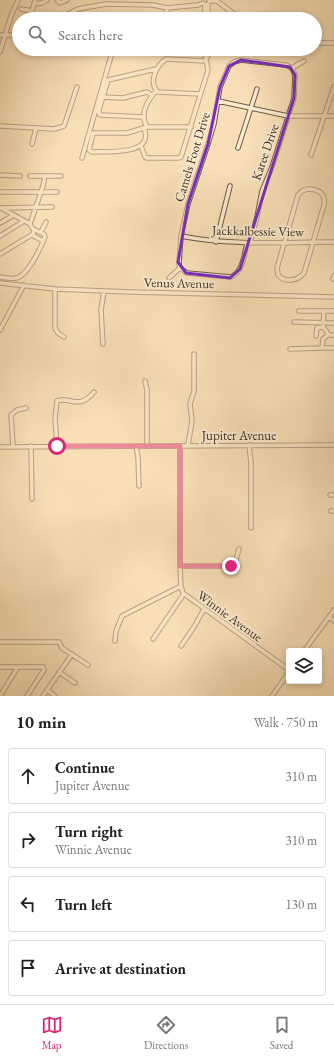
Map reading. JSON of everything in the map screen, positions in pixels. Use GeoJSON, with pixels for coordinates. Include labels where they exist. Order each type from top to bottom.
{"type":"FeatureCollection","features":[{"type":"Feature","properties":{"kind":"street"},"geometry":{"type":"LineString","coordinates":[[13,12],[18,0]]}},
{"type":"Feature","properties":{"kind":"street"},"geometry":{"type":"LineString","coordinates":[[21,9],[32,11],[34,2],[42,3],[47,0]]}},
{"type":"Feature","properties":{"kind":"street"},"geometry":{"type":"LineString","coordinates":[[57,0],[60,2],[67,0]]}},
{"type":"Feature","properties":{"kind":"street"},"geometry":{"type":"LineString","coordinates":[[205,12],[206,2]]}},
{"type":"Feature","properties":{"kind":"street"},"geometry":{"type":"LineString","coordinates":[[206,2],[207,12]]}},
{"type":"Feature","properties":{"kind":"street"},"geometry":{"type":"LineString","coordinates":[[73,12],[80,8],[106,4],[152,5],[167,8],[198,5],[206,2],[218,2],[232,12]]}},
{"type":"Feature","properties":{"kind":"street"},"geometry":{"type":"LineString","coordinates":[[167,8],[167,12]]}},
{"type":"Feature","properties":{"kind":"street"},"geometry":{"type":"LineString","coordinates":[[0,52],[12,16]]}},
{"type":"Feature","properties":{"kind":"street"},"geometry":{"type":"LineString","coordinates":[[0,35],[12,34]]}},
{"type":"Feature","properties":{"kind":"street"},"geometry":{"type":"LineString","coordinates":[[322,43],[334,43]]}},
{"type":"Feature","properties":{"kind":"street"},"geometry":{"type":"LineString","coordinates":[[82,158],[111,56]]}},
{"type":"Feature","properties":{"kind":"street"},"geometry":{"type":"LineString","coordinates":[[140,146],[145,157],[147,158],[180,158],[208,70],[205,56]]}},
{"type":"Feature","properties":{"kind":"street"},"geometry":{"type":"LineString","coordinates":[[206,60],[208,56]]}},
{"type":"Feature","properties":{"kind":"street"},"geometry":{"type":"LineString","coordinates":[[200,94],[160,92],[156,90],[153,82],[156,69],[167,59],[206,60]]}},
{"type":"Feature","properties":{"kind":"street","name":"Camels Foot Drive"},"geometry":{"type":"LineString","coordinates":[[180,268],[178,259],[188,204],[208,144],[221,84],[226,70],[232,63],[241,60],[286,65],[292,68]]}},
{"type":"Feature","properties":{"kind":"street"},"geometry":{"type":"LineString","coordinates":[[292,68],[304,60]]}},
{"type":"Feature","properties":{"kind":"street","name":"Karee Drive"},"geometry":{"type":"LineString","coordinates":[[180,268],[188,274],[231,278],[240,269],[257,217],[262,191],[272,167],[295,94],[295,76],[292,68]]}},
{"type":"Feature","properties":{"kind":"street"},"geometry":{"type":"LineString","coordinates":[[143,116],[100,115],[99,110],[106,82],[108,80],[156,69]]}},
{"type":"Feature","properties":{"kind":"street"},"geometry":{"type":"LineString","coordinates":[[0,126],[54,128],[64,126],[77,87]]}},
{"type":"Feature","properties":{"kind":"street"},"geometry":{"type":"LineString","coordinates":[[311,154],[334,87]]}},
{"type":"Feature","properties":{"kind":"street"},"geometry":{"type":"LineString","coordinates":[[156,90],[148,102],[143,116],[146,128],[145,142],[140,146],[118,151],[92,152],[90,150],[89,147],[93,133],[125,133],[146,128],[191,127]]}},
{"type":"Feature","properties":{"kind":"street"},"geometry":{"type":"LineString","coordinates":[[238,148],[257,90]]}},
{"type":"Feature","properties":{"kind":"street"},"geometry":{"type":"LineString","coordinates":[[102,97],[123,98],[147,92],[152,95]]}},
{"type":"Feature","properties":{"kind":"street"},"geometry":{"type":"LineString","coordinates":[[218,101],[288,116],[334,116]]}},
{"type":"Feature","properties":{"kind":"street"},"geometry":{"type":"LineString","coordinates":[[32,144],[36,128]]}},
{"type":"Feature","properties":{"kind":"street"},"geometry":{"type":"LineString","coordinates":[[0,175],[20,176]]}},
{"type":"Feature","properties":{"kind":"street"},"geometry":{"type":"LineString","coordinates":[[30,176],[61,176]]}},
{"type":"Feature","properties":{"kind":"street"},"geometry":{"type":"LineString","coordinates":[[30,224],[44,176]]}},
{"type":"Feature","properties":{"kind":"street"},"geometry":{"type":"LineString","coordinates":[[216,242],[230,186]]}},
{"type":"Feature","properties":{"kind":"street"},"geometry":{"type":"LineString","coordinates":[[310,188],[321,192],[325,200],[304,273],[299,278],[290,280],[281,278],[277,273],[277,268],[285,242],[298,195],[304,190],[310,188]]}},
{"type":"Feature","properties":{"kind":"street"},"geometry":{"type":"LineString","coordinates":[[0,192],[57,192]]}},
{"type":"Feature","properties":{"kind":"street"},"geometry":{"type":"LineString","coordinates":[[0,208],[52,207]]}},
{"type":"Feature","properties":{"kind":"street"},"geometry":{"type":"LineString","coordinates":[[0,208],[30,224],[34,232],[32,235],[0,254]]}},
{"type":"Feature","properties":{"kind":"street"},"geometry":{"type":"LineString","coordinates":[[0,223],[14,215]]}},
{"type":"Feature","properties":{"kind":"street"},"geometry":{"type":"LineString","coordinates":[[0,236],[24,221]]}},
{"type":"Feature","properties":{"kind":"street"},"geometry":{"type":"LineString","coordinates":[[41,232],[46,222]]}},
{"type":"Feature","properties":{"kind":"street"},"geometry":{"type":"LineString","coordinates":[[0,278],[17,278],[24,274],[28,269],[45,235],[33,229]]}},
{"type":"Feature","properties":{"kind":"street"},"geometry":{"type":"LineString","coordinates":[[32,235],[43,241]]}},
{"type":"Feature","properties":{"kind":"street","name":"Jackkalbessie View"},"geometry":{"type":"LineString","coordinates":[[181,236],[216,242],[334,242]]}},
{"type":"Feature","properties":{"kind":"street"},"geometry":{"type":"LineString","coordinates":[[169,278],[180,268]]}},
{"type":"Feature","properties":{"kind":"street","name":"Venus Avenue"},"geometry":{"type":"LineString","coordinates":[[0,283],[54,289],[104,291],[334,296]]}},
{"type":"Feature","properties":{"kind":"street"},"geometry":{"type":"LineString","coordinates":[[0,330],[24,285]]}},
{"type":"Feature","properties":{"kind":"street"},"geometry":{"type":"LineString","coordinates":[[54,289],[55,328],[58,333],[64,337]]}},
{"type":"Feature","properties":{"kind":"street"},"geometry":{"type":"LineString","coordinates":[[103,344],[101,310],[104,291]]}},
{"type":"Feature","properties":{"kind":"street"},"geometry":{"type":"LineString","coordinates":[[299,311],[334,311]]}},
{"type":"Feature","properties":{"kind":"street"},"geometry":{"type":"LineString","coordinates":[[324,312],[323,325],[328,335]]}},
{"type":"Feature","properties":{"kind":"street"},"geometry":{"type":"LineString","coordinates":[[294,322],[323,325],[334,323]]}},
{"type":"Feature","properties":{"kind":"street"},"geometry":{"type":"LineString","coordinates":[[316,336],[317,328],[323,325]]}},
{"type":"Feature","properties":{"kind":"street"},"geometry":{"type":"LineString","coordinates":[[322,348],[323,339],[328,335],[334,335]]}},
{"type":"Feature","properties":{"kind":"street"},"geometry":{"type":"LineString","coordinates":[[290,348],[334,348]]}},
{"type":"Feature","properties":{"kind":"street"},"geometry":{"type":"LineString","coordinates":[[188,445],[192,421],[190,404],[194,391],[194,354]]}},
{"type":"Feature","properties":{"kind":"street"},"geometry":{"type":"LineString","coordinates":[[145,381],[147,390],[147,446]]}},
{"type":"Feature","properties":{"kind":"street"},"geometry":{"type":"LineString","coordinates":[[57,446],[55,418],[57,401],[81,401],[94,392]]}},
{"type":"Feature","properties":{"kind":"street"},"geometry":{"type":"LineString","coordinates":[[13,446],[11,415],[17,410],[26,408]]}},
{"type":"Feature","properties":{"kind":"street"},"geometry":{"type":"LineString","coordinates":[[249,445],[251,463],[252,528]]}},
{"type":"Feature","properties":{"kind":"street","name":"Jupiter Avenue"},"geometry":{"type":"LineString","coordinates":[[0,447],[334,445]]}},
{"type":"Feature","properties":{"kind":"street"},"geometry":{"type":"LineString","coordinates":[[31,446],[32,499]]}},
{"type":"Feature","properties":{"kind":"street"},"geometry":{"type":"LineString","coordinates":[[136,446],[139,486]]}},
{"type":"Feature","properties":{"kind":"street","name":"Winnie Avenue"},"geometry":{"type":"LineString","coordinates":[[180,446],[180,566],[181,586],[184,595],[286,669]]}},
{"type":"Feature","properties":{"kind":"street"},"geometry":{"type":"LineString","coordinates":[[180,566],[231,566],[235,563],[239,549]]}},
{"type":"Feature","properties":{"kind":"street"},"geometry":{"type":"LineString","coordinates":[[115,641],[116,631],[122,616],[181,586]]}},
{"type":"Feature","properties":{"kind":"street"},"geometry":{"type":"LineString","coordinates":[[153,639],[184,595]]}},
{"type":"Feature","properties":{"kind":"street"},"geometry":{"type":"LineString","coordinates":[[181,646],[204,609]]}},
{"type":"Feature","properties":{"kind":"street"},"geometry":{"type":"LineString","coordinates":[[306,648],[334,610]]}},
{"type":"Feature","properties":{"kind":"street"},"geometry":{"type":"LineString","coordinates":[[331,616],[334,622]]}},
{"type":"Feature","properties":{"kind":"street"},"geometry":{"type":"LineString","coordinates":[[0,642],[59,642],[62,648],[88,665]]}},
{"type":"Feature","properties":{"kind":"street"},"geometry":{"type":"LineString","coordinates":[[43,696],[72,654]]}},
{"type":"Feature","properties":{"kind":"street"},"geometry":{"type":"LineString","coordinates":[[0,667],[44,668],[27,696]]}},
{"type":"Feature","properties":{"kind":"street"},"geometry":{"type":"LineString","coordinates":[[0,696],[18,667]]}},
{"type":"Feature","properties":{"kind":"street"},"geometry":{"type":"LineString","coordinates":[[60,672],[75,684]]}},
{"type":"Feature","properties":{"kind":"street"},"geometry":{"type":"LineString","coordinates":[[272,696],[286,675]]}},
{"type":"Feature","properties":{"kind":"street"},"geometry":{"type":"LineString","coordinates":[[47,690],[55,696]]}},
{"type":"Feature","properties":{"kind":"highlighted area"},"geometry":{"type":"Polygon","coordinates":[[[241,60],[290,67],[295,75],[294,98],[240,269],[230,278],[201,275],[186,273],[178,262],[188,204],[208,144],[220,87],[229,66],[241,60]]]}},
{"type":"Feature","properties":{"kind":"route"},"geometry":{"type":"LineString","coordinates":[[57,446],[180,446],[180,566],[231,566]]}}]}
